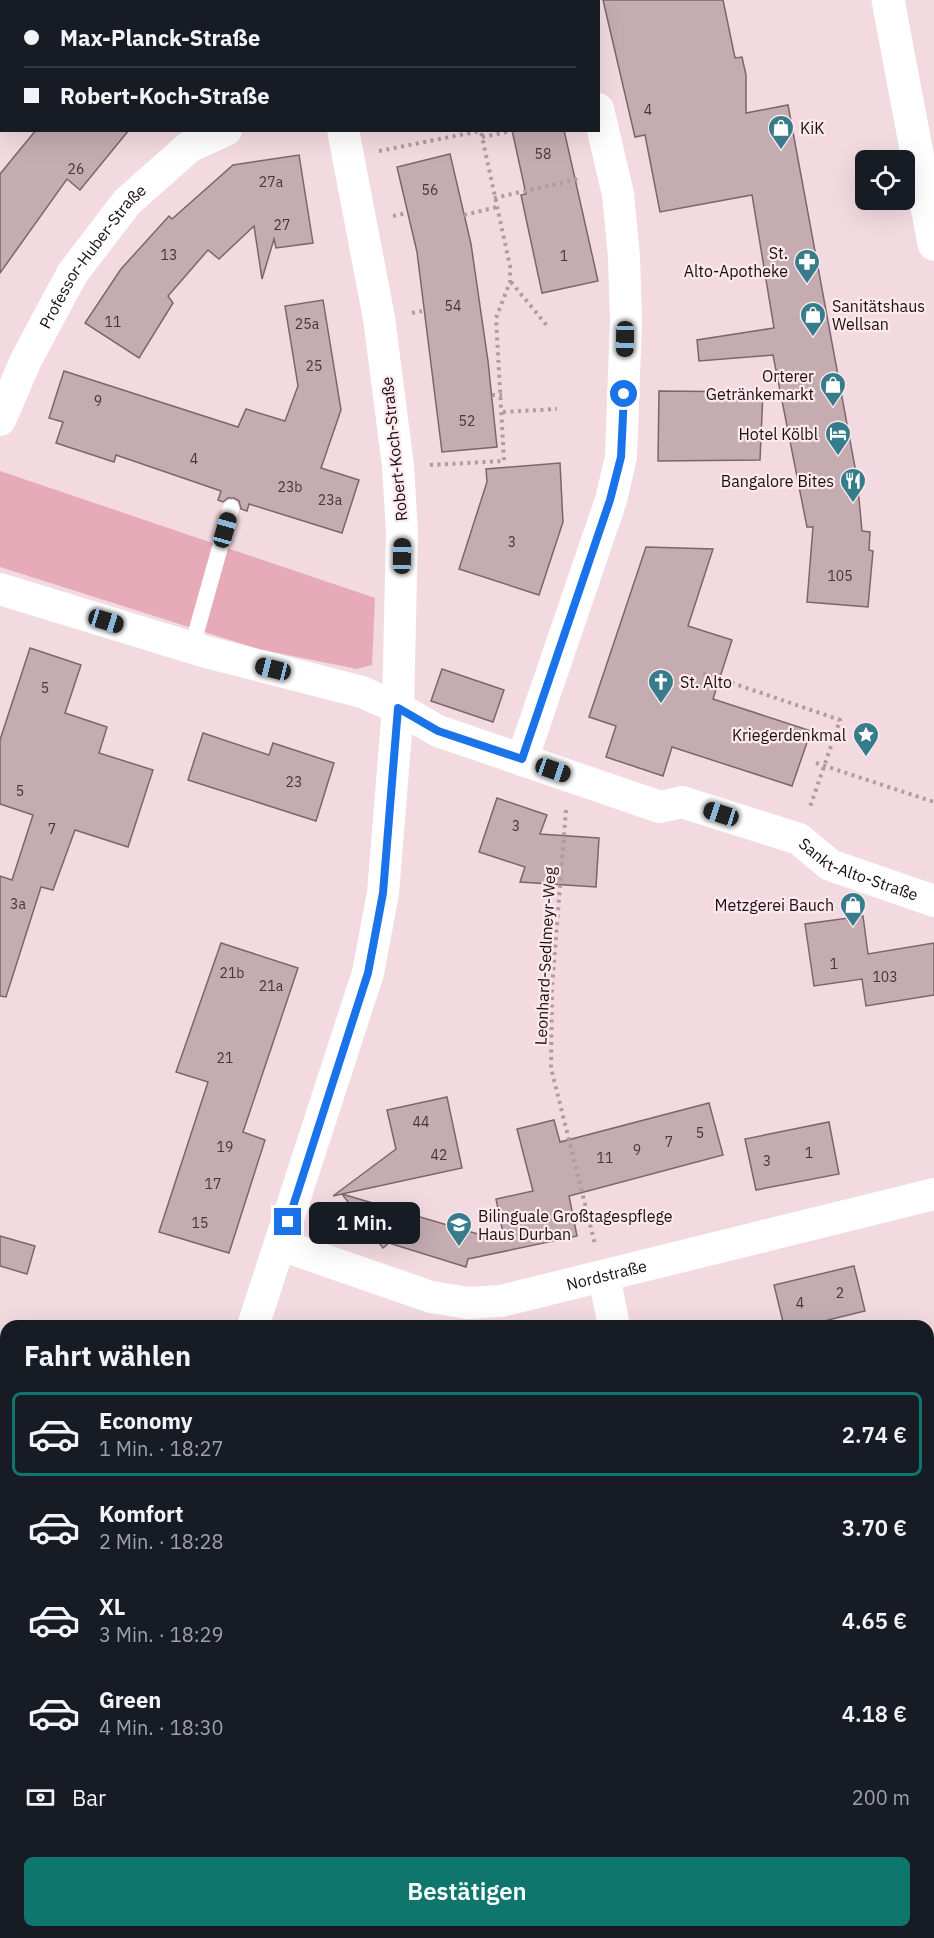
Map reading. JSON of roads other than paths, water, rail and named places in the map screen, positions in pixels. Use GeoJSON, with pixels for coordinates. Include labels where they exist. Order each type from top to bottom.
{"type":"FeatureCollection","features":[{"type":"Feature","properties":{"kind":"main road"},"geometry":{"type":"LineString","coordinates":[[888,0],[934,240]]}},
{"type":"Feature","properties":{"kind":"street"},"geometry":{"type":"LineString","coordinates":[[522,759],[610,500],[621,457],[626,320],[624,257],[618,194],[600,118]]}},
{"type":"Feature","properties":{"kind":"street","name":"Professor-Huber-Straße"},"geometry":{"type":"LineString","coordinates":[[0,420],[26,360],[72,274],[127,202],[189,147],[222,132]]}},
{"type":"Feature","properties":{"kind":"street","name":"Robert-Koch-Straße"},"geometry":{"type":"LineString","coordinates":[[255,1320],[368,973],[383,893],[398,708],[402,532],[398,466],[379,318],[346,144]]}},
{"type":"Feature","properties":{"kind":"street","name":"Sankt-Alto-Straße"},"geometry":{"type":"LineString","coordinates":[[0,589],[192,647],[362,692],[398,708],[438,731],[660,807],[682,802],[800,839],[830,865],[934,901]]}},
{"type":"Feature","properties":{"kind":"street","name":"Nordstraße"},"geometry":{"type":"LineString","coordinates":[[281,1245],[431,1297],[468,1303],[501,1301],[934,1194]]}},
{"type":"Feature","properties":{"kind":"street"},"geometry":{"type":"LineString","coordinates":[[604,1276],[613,1320]]}},
{"type":"Feature","properties":{"kind":"lane"},"geometry":{"type":"LineString","coordinates":[[192,647],[231,508]]}},
{"type":"Feature","properties":{"kind":"place","name":"KiK"},"geometry":{"type":"Point","coordinates":[781,151]}},
{"type":"Feature","properties":{"kind":"place","name":"St. Alto-Apotheke"},"geometry":{"type":"Point","coordinates":[807,285]}},
{"type":"Feature","properties":{"kind":"place","name":"Sanitätshaus Wellsan"},"geometry":{"type":"Point","coordinates":[813,338]}},
{"type":"Feature","properties":{"kind":"place","name":"Orterer Getränkemarkt"},"geometry":{"type":"Point","coordinates":[833,408]}},
{"type":"Feature","properties":{"kind":"place","name":"Hotel Kölbl"},"geometry":{"type":"Point","coordinates":[838,457]}},
{"type":"Feature","properties":{"kind":"place","name":"Bangalore Bites"},"geometry":{"type":"Point","coordinates":[853,504]}},
{"type":"Feature","properties":{"kind":"place","name":"St. Alto"},"geometry":{"type":"Point","coordinates":[661,705]}},
{"type":"Feature","properties":{"kind":"place","name":"Kriegerdenkmal"},"geometry":{"type":"Point","coordinates":[866,758]}},
{"type":"Feature","properties":{"kind":"place","name":"Metzgerei Bauch"},"geometry":{"type":"Point","coordinates":[853,928]}},
{"type":"Feature","properties":{"kind":"place","name":"Bilinguale Großtagespflege Haus Durban"},"geometry":{"type":"Point","coordinates":[459,1248]}}]}
